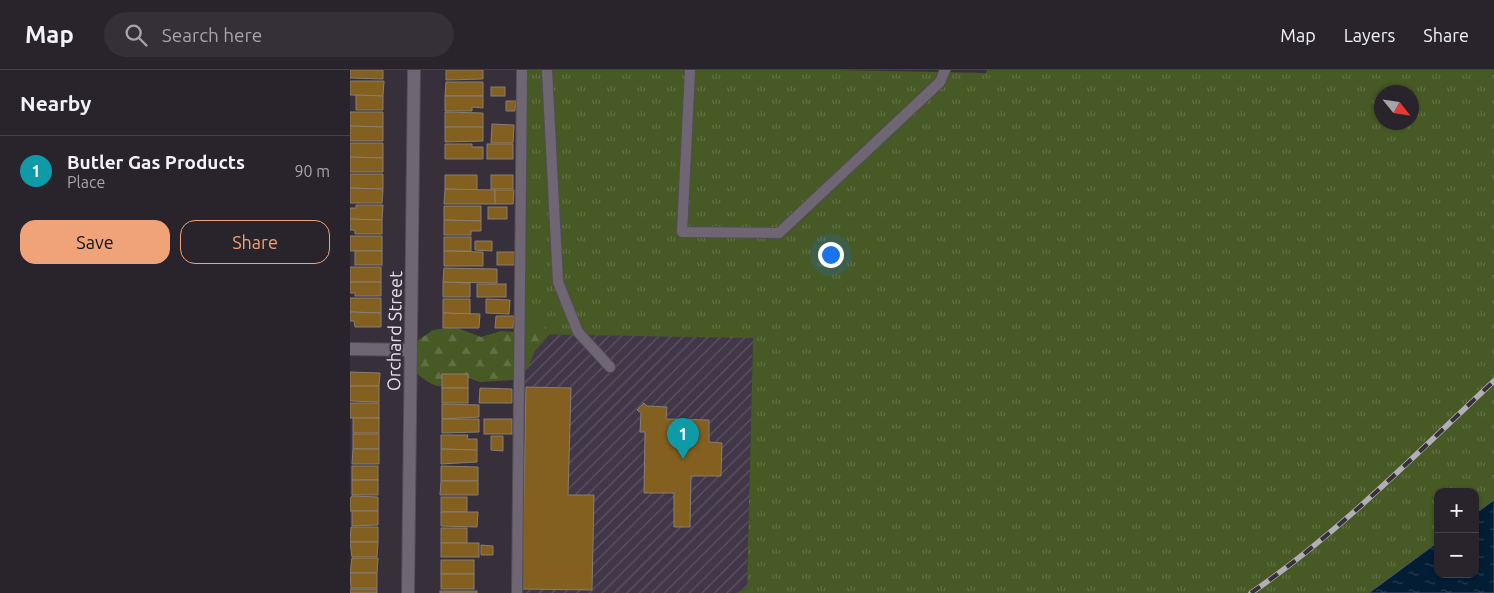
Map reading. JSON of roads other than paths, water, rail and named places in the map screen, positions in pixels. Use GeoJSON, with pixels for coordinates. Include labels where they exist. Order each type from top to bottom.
{"type":"FeatureCollection","features":[{"type":"Feature","properties":{"kind":"street","name":"Orchard Street"},"geometry":{"type":"LineString","coordinates":[[408,593],[414,70]]}},
{"type":"Feature","properties":{"kind":"street"},"geometry":{"type":"LineString","coordinates":[[350,349],[411,350]]}},
{"type":"Feature","properties":{"kind":"lane"},"geometry":{"type":"LineString","coordinates":[[517,593],[522,70]]}},
{"type":"Feature","properties":{"kind":"lane"},"geometry":{"type":"LineString","coordinates":[[547,70],[558,282],[578,332],[610,367]]}},
{"type":"Feature","properties":{"kind":"lane"},"geometry":{"type":"LineString","coordinates":[[690,70],[682,232],[779,233],[940,82],[945,70]]}},
{"type":"Feature","properties":{"kind":"water"},"geometry":{"type":"Polygon","coordinates":[[[1494,500],[1494,593],[1369,593],[1434,545],[1434,578],[1479,578],[1479,511],[1494,500]]]}},
{"type":"Feature","properties":{"kind":"railway"},"geometry":{"type":"LineString","coordinates":[[1251,593],[1316,544],[1377,492],[1494,381]]}},
{"type":"Feature","properties":{"kind":"place","name":"Butler Gas Products"},"geometry":{"type":"Point","coordinates":[683,459]}}]}
